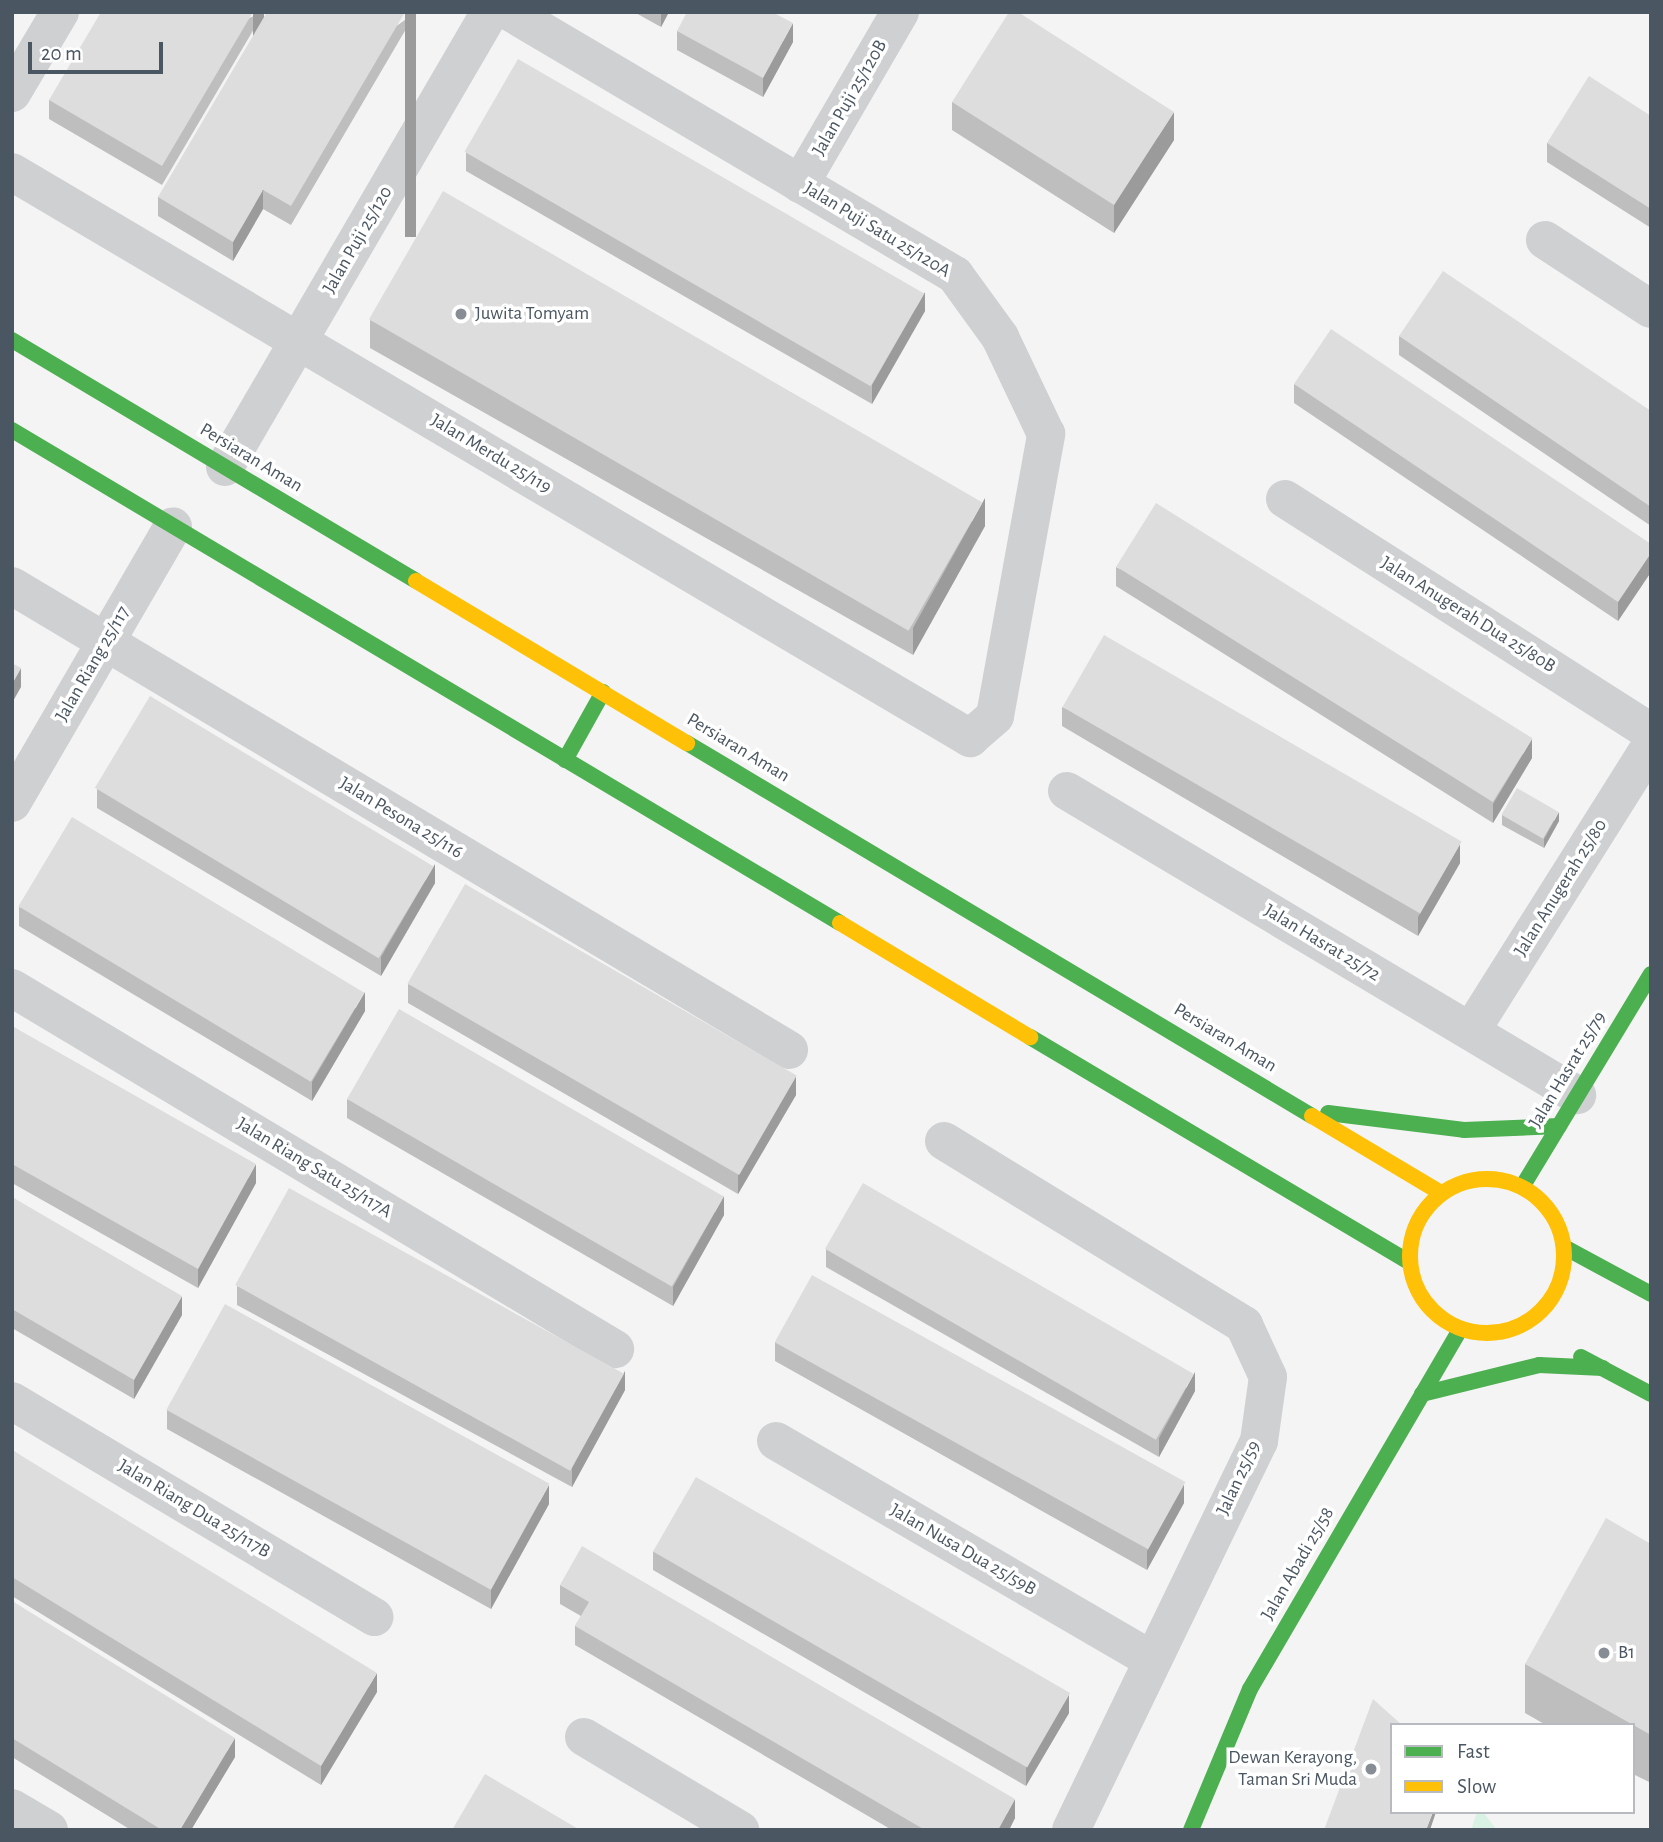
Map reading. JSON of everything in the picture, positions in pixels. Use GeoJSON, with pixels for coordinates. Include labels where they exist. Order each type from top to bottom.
{"type":"FeatureCollection","features":[{"type":"Feature","properties":{"kind":"street"},"geometry":{"type":"LineString","coordinates":[[12,93],[60,12]]}},
{"type":"Feature","properties":{"kind":"street","name":"Jalan Puji 25/120"},"geometry":{"type":"LineString","coordinates":[[225,467],[490,12]]}},
{"type":"Feature","properties":{"kind":"street","name":"Jalan Puji Satu 25/120A"},"geometry":{"type":"LineString","coordinates":[[510,12],[955,275],[1000,337],[1046,434],[995,716],[970,738]]}},
{"type":"Feature","properties":{"kind":"street","name":"Jalan Puji 25/120B"},"geometry":{"type":"LineString","coordinates":[[800,184],[900,12]]}},
{"type":"Feature","properties":{"kind":"street","name":"Jalan Merdu 25/119"},"geometry":{"type":"LineString","coordinates":[[12,172],[970,738]]}},
{"type":"Feature","properties":{"kind":"street"},"geometry":{"type":"LineString","coordinates":[[1545,240],[1651,309]]}},
{"type":"Feature","properties":{"kind":"street","name":"Persiaran Aman"},"geometry":{"type":"LineString","coordinates":[[12,340],[1441,1193]]}},
{"type":"Feature","properties":{"kind":"street"},"geometry":{"type":"LineString","coordinates":[[12,430],[1410,1263]]}},
{"type":"Feature","properties":{"kind":"street","name":"Jalan Anugerah Dua 25/80B"},"geometry":{"type":"LineString","coordinates":[[1285,499],[1651,732]]}},
{"type":"Feature","properties":{"kind":"street","name":"Jalan Riang 25/117"},"geometry":{"type":"LineString","coordinates":[[12,803],[173,526]]}},
{"type":"Feature","properties":{"kind":"street","name":"Jalan Pesona 25/116"},"geometry":{"type":"LineString","coordinates":[[12,586],[789,1050]]}},
{"type":"Feature","properties":{"kind":"street"},"geometry":{"type":"LineString","coordinates":[[565,760],[603,692]]}},
{"type":"Feature","properties":{"kind":"street","name":"Jalan Anugerah 25/80"},"geometry":{"type":"LineString","coordinates":[[1471,1031],[1651,745]]}},
{"type":"Feature","properties":{"kind":"street","name":"Jalan Hasrat 25/72"},"geometry":{"type":"LineString","coordinates":[[1067,791],[1471,1031],[1568,1111]]}},
{"type":"Feature","properties":{"kind":"street","name":"Jalan Hasrat 25/79"},"geometry":{"type":"LineString","coordinates":[[1522,1187],[1651,974]]}},
{"type":"Feature","properties":{"kind":"street","name":"Jalan Riang Satu 25/117A"},"geometry":{"type":"LineString","coordinates":[[12,988],[615,1349]]}},
{"type":"Feature","properties":{"kind":"street"},"geometry":{"type":"LineString","coordinates":[[1298,1106],[1387,1125],[1568,1111]]}},
{"type":"Feature","properties":{"kind":"street","name":"Jalan 25/59"},"geometry":{"type":"LineString","coordinates":[[944,1141],[1244,1325],[1268,1377],[1259,1441],[1149,1658],[1072,1830]]}},
{"type":"Feature","properties":{"kind":"street"},"geometry":{"type":"LineString","coordinates":[[1481,1179],[1522,1187],[1557,1223],[1564,1247],[1555,1293],[1522,1326],[1503,1332],[1460,1329],[1426,1303],[1410,1263],[1423,1212],[1441,1193],[1481,1179]]}},
{"type":"Feature","properties":{"kind":"street"},"geometry":{"type":"LineString","coordinates":[[1564,1247],[1651,1294]]}},
{"type":"Feature","properties":{"kind":"street"},"geometry":{"type":"LineString","coordinates":[[1522,1326],[1651,1394]]}},
{"type":"Feature","properties":{"kind":"street","name":"Jalan Abadi 25/58"},"geometry":{"type":"LineString","coordinates":[[1191,1830],[1250,1689],[1460,1329]]}},
{"type":"Feature","properties":{"kind":"street"},"geometry":{"type":"LineString","coordinates":[[1422,1394],[1539,1365],[1603,1368]]}},
{"type":"Feature","properties":{"kind":"street","name":"Jalan Riang Dua 25/117B"},"geometry":{"type":"LineString","coordinates":[[12,1401],[375,1617]]}},
{"type":"Feature","properties":{"kind":"street","name":"Jalan Nusa Dua 25/59B"},"geometry":{"type":"LineString","coordinates":[[776,1441],[1149,1658]]}},
{"type":"Feature","properties":{"kind":"street"},"geometry":{"type":"LineString","coordinates":[[584,1737],[740,1830]]}},
{"type":"Feature","properties":{"kind":"street"},"geometry":{"type":"LineString","coordinates":[[12,1808],[49,1830]]}},
{"type":"Feature","properties":{"kind":"green space"},"geometry":{"type":"Polygon","coordinates":[[[1476,1814],[1485,1814],[1497,1830],[1471,1830],[1476,1814]]]}},
{"type":"Feature","properties":{"kind":"building"},"geometry":{"type":"Polygon","coordinates":[[[101,12],[253,12],[162,166],[49,100],[101,12]]]}},
{"type":"Feature","properties":{"kind":"building"},"geometry":{"type":"Polygon","coordinates":[[[267,12],[405,12],[291,206],[263,190],[233,242],[158,197],[267,12]]]}},
{"type":"Feature","properties":{"kind":"building"},"geometry":{"type":"Polygon","coordinates":[[[687,12],[772,12],[793,23],[763,78],[677,31],[687,12]]]}},
{"type":"Feature","properties":{"kind":"building"},"geometry":{"type":"Polygon","coordinates":[[[1009,12],[1018,12],[1174,112],[1114,205],[952,102],[1009,12]]]}},
{"type":"Feature","properties":{"kind":"building"},"geometry":{"type":"Polygon","coordinates":[[[518,59],[924,293],[871,386],[464,152],[518,59]]]}},
{"type":"Feature","properties":{"kind":"building"},"geometry":{"type":"Polygon","coordinates":[[[1589,76],[1651,116],[1651,209],[1547,143],[1589,76]]]}},
{"type":"Feature","properties":{"kind":"building"},"geometry":{"type":"Polygon","coordinates":[[[443,191],[983,502],[909,631],[369,319],[443,191]]]}},
{"type":"Feature","properties":{"kind":"building"},"geometry":{"type":"Polygon","coordinates":[[[1443,271],[1651,411],[1651,507],[1399,336],[1443,271]]]}},
{"type":"Feature","properties":{"kind":"building"},"geometry":{"type":"Polygon","coordinates":[[[1331,329],[1651,544],[1651,553],[1618,602],[1294,384],[1331,329]]]}},
{"type":"Feature","properties":{"kind":"building"},"geometry":{"type":"Polygon","coordinates":[[[1156,503],[1533,738],[1493,802],[1116,567],[1156,503]]]}},
{"type":"Feature","properties":{"kind":"building"},"geometry":{"type":"Polygon","coordinates":[[[1104,635],[1462,842],[1420,913],[1062,707],[1104,635]]]}},
{"type":"Feature","properties":{"kind":"building"},"geometry":{"type":"Polygon","coordinates":[[[12,663],[21,668],[12,684],[12,663]]]}},
{"type":"Feature","properties":{"kind":"building"},"geometry":{"type":"Polygon","coordinates":[[[150,696],[434,866],[379,958],[95,788],[150,696]]]}},
{"type":"Feature","properties":{"kind":"building"},"geometry":{"type":"Polygon","coordinates":[[[1517,788],[1559,812],[1543,839],[1502,815],[1517,788]]]}},
{"type":"Feature","properties":{"kind":"building"},"geometry":{"type":"Polygon","coordinates":[[[72,817],[364,993],[311,1082],[18,906],[72,817]]]}},
{"type":"Feature","properties":{"kind":"building"},"geometry":{"type":"Polygon","coordinates":[[[465,884],[797,1076],[739,1175],[408,984],[465,884]]]}},
{"type":"Feature","properties":{"kind":"building"},"geometry":{"type":"Polygon","coordinates":[[[399,1009],[724,1196],[672,1287],[347,1099],[399,1009]]]}},
{"type":"Feature","properties":{"kind":"building"},"geometry":{"type":"Polygon","coordinates":[[[12,1026],[256,1164],[198,1269],[12,1164],[12,1026]]]}},
{"type":"Feature","properties":{"kind":"building"},"geometry":{"type":"Polygon","coordinates":[[[863,1183],[1194,1374],[1156,1440],[825,1249],[863,1183]]]}},
{"type":"Feature","properties":{"kind":"building"},"geometry":{"type":"Polygon","coordinates":[[[289,1188],[624,1374],[570,1471],[235,1285],[289,1188]]]}},
{"type":"Feature","properties":{"kind":"building"},"geometry":{"type":"Polygon","coordinates":[[[12,1197],[182,1296],[134,1380],[12,1309],[12,1197]]]}},
{"type":"Feature","properties":{"kind":"building"},"geometry":{"type":"Polygon","coordinates":[[[812,1275],[1185,1482],[1148,1549],[775,1342],[812,1275]]]}},
{"type":"Feature","properties":{"kind":"building"},"geometry":{"type":"Polygon","coordinates":[[[225,1304],[549,1484],[491,1590],[166,1410],[225,1304]]]}},
{"type":"Feature","properties":{"kind":"building"},"geometry":{"type":"Polygon","coordinates":[[[12,1450],[377,1673],[321,1766],[12,1577],[12,1450]]]}},
{"type":"Feature","properties":{"kind":"building"},"geometry":{"type":"Polygon","coordinates":[[[696,1477],[1070,1693],[1027,1767],[653,1551],[696,1477]]]}},
{"type":"Feature","properties":{"kind":"building","name":"B1"},"geometry":{"type":"Polygon","coordinates":[[[1606,1518],[1651,1544],[1651,1735],[1635,1726],[1635,1723],[1630,1723],[1525,1664],[1606,1518]]]}},
{"type":"Feature","properties":{"kind":"building"},"geometry":{"type":"Polygon","coordinates":[[[582,1546],[1015,1799],[998,1830],[925,1830],[575,1626],[589,1602],[560,1585],[582,1546]]]}},
{"type":"Feature","properties":{"kind":"building"},"geometry":{"type":"Polygon","coordinates":[[[12,1601],[235,1738],[180,1830],[162,1830],[12,1738],[12,1601]]]}},
{"type":"Feature","properties":{"kind":"building","name":"Dewan Kerayong, Taman Sri Muda"},"geometry":{"type":"Polygon","coordinates":[[[1373,1699],[1400,1723],[1390,1723],[1390,1814],[1432,1814],[1426,1830],[1324,1830],[1373,1699]]]}},
{"type":"Feature","properties":{"kind":"building"},"geometry":{"type":"Polygon","coordinates":[[[485,1774],[580,1830],[452,1830],[485,1774]]]}},
{"type":"Feature","properties":{"kind":"traffic: fast"},"geometry":{"type":"LineString","coordinates":[[12,340],[416,581]]}},
{"type":"Feature","properties":{"kind":"traffic: fast"},"geometry":{"type":"LineString","coordinates":[[12,430],[840,923]]}},
{"type":"Feature","properties":{"kind":"traffic: fast"},"geometry":{"type":"LineString","coordinates":[[565,760],[603,692]]}},
{"type":"Feature","properties":{"kind":"traffic: fast"},"geometry":{"type":"LineString","coordinates":[[687,743],[1312,1116]]}},
{"type":"Feature","properties":{"kind":"traffic: fast"},"geometry":{"type":"LineString","coordinates":[[1522,1187],[1651,974]]}},
{"type":"Feature","properties":{"kind":"traffic: fast"},"geometry":{"type":"LineString","coordinates":[[1030,1037],[1410,1263]]}},
{"type":"Feature","properties":{"kind":"traffic: fast"},"geometry":{"type":"LineString","coordinates":[[1328,1113],[1464,1130],[1559,1126]]}},
{"type":"Feature","properties":{"kind":"traffic: fast"},"geometry":{"type":"LineString","coordinates":[[1564,1247],[1651,1294]]}},
{"type":"Feature","properties":{"kind":"traffic: fast"},"geometry":{"type":"LineString","coordinates":[[1191,1830],[1250,1689],[1460,1329]]}},
{"type":"Feature","properties":{"kind":"traffic: fast"},"geometry":{"type":"LineString","coordinates":[[1581,1357],[1651,1394]]}},
{"type":"Feature","properties":{"kind":"traffic: fast"},"geometry":{"type":"LineString","coordinates":[[1422,1394],[1539,1365],[1603,1368]]}},
{"type":"Feature","properties":{"kind":"traffic: slow"},"geometry":{"type":"LineString","coordinates":[[416,581],[687,743]]}},
{"type":"Feature","properties":{"kind":"traffic: slow"},"geometry":{"type":"LineString","coordinates":[[840,923],[1030,1037]]}},
{"type":"Feature","properties":{"kind":"traffic: slow"},"geometry":{"type":"LineString","coordinates":[[1312,1116],[1441,1193]]}},
{"type":"Feature","properties":{"kind":"traffic: slow"},"geometry":{"type":"LineString","coordinates":[[1487,1179],[1516,1185],[1541,1202],[1558,1227],[1564,1256],[1558,1285],[1541,1310],[1516,1327],[1487,1333],[1458,1327],[1433,1310],[1416,1285],[1410,1256],[1416,1227],[1433,1202],[1458,1185],[1487,1179]]}},
{"type":"Feature","properties":{"kind":"place","name":"Juwita Tomyam"},"geometry":{"type":"Point","coordinates":[461,314]}},
{"type":"Feature","properties":{"kind":"place","name":"B1"},"geometry":{"type":"Point","coordinates":[1604,1653]}},
{"type":"Feature","properties":{"kind":"place","name":"Dewan Kerayong, Taman Sri Muda"},"geometry":{"type":"Point","coordinates":[1371,1769]}}]}
